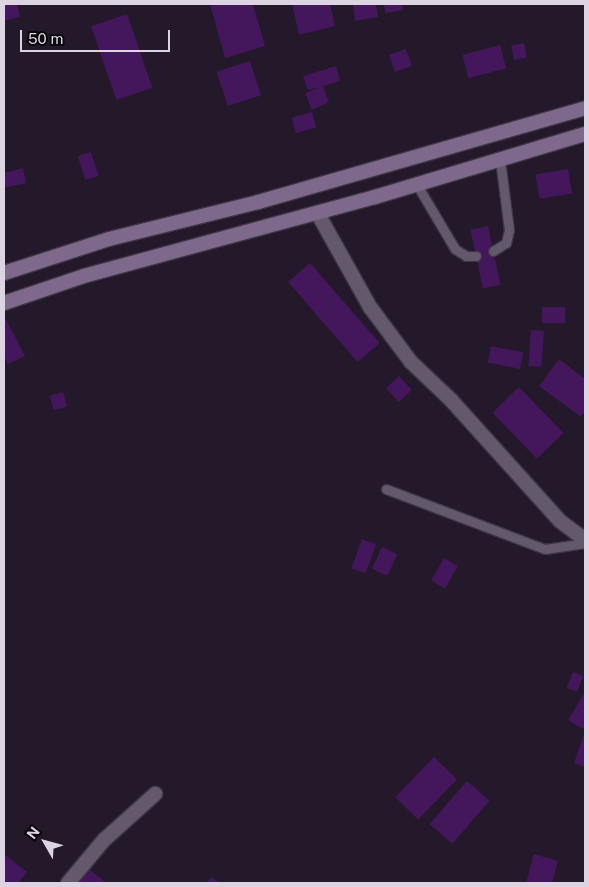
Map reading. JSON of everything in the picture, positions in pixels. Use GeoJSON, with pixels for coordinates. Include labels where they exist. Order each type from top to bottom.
{"type":"FeatureCollection","features":[{"type":"Feature","properties":{"kind":"main road"},"geometry":{"type":"LineString","coordinates":[[4,273],[109,239],[258,202],[585,108]]}},
{"type":"Feature","properties":{"kind":"main road"},"geometry":{"type":"LineString","coordinates":[[4,303],[84,276],[318,214],[585,134]]}},
{"type":"Feature","properties":{"kind":"street"},"geometry":{"type":"LineString","coordinates":[[318,214],[370,307],[411,362],[451,400],[560,521],[585,542]]}},
{"type":"Feature","properties":{"kind":"street"},"geometry":{"type":"LineString","coordinates":[[68,883],[104,840],[155,794]]}},
{"type":"Feature","properties":{"kind":"lane"},"geometry":{"type":"LineString","coordinates":[[494,251],[506,243],[509,230],[500,160]]}},
{"type":"Feature","properties":{"kind":"lane"},"geometry":{"type":"LineString","coordinates":[[417,185],[455,249],[466,256],[476,256]]}},
{"type":"Feature","properties":{"kind":"lane"},"geometry":{"type":"LineString","coordinates":[[386,489],[545,549],[585,542]]}},
{"type":"Feature","properties":{"kind":"building"},"geometry":{"type":"Polygon","coordinates":[[[4,4],[17,4],[20,17],[4,21],[4,4]]]}},
{"type":"Feature","properties":{"kind":"building"},"geometry":{"type":"Polygon","coordinates":[[[210,4],[253,4],[265,46],[225,58],[210,4]]]}},
{"type":"Feature","properties":{"kind":"building"},"geometry":{"type":"Polygon","coordinates":[[[292,4],[330,4],[335,26],[299,35],[292,4]]]}},
{"type":"Feature","properties":{"kind":"building"},"geometry":{"type":"Polygon","coordinates":[[[353,4],[376,4],[378,17],[355,21],[353,4]]]}},
{"type":"Feature","properties":{"kind":"building"},"geometry":{"type":"Polygon","coordinates":[[[384,4],[402,4],[403,10],[385,13],[384,4]]]}},
{"type":"Feature","properties":{"kind":"building"},"geometry":{"type":"Polygon","coordinates":[[[127,14],[152,88],[116,100],[91,26],[127,14]]]}},
{"type":"Feature","properties":{"kind":"building"},"geometry":{"type":"Polygon","coordinates":[[[524,43],[527,58],[514,60],[511,45],[524,43]]]}},
{"type":"Feature","properties":{"kind":"building"},"geometry":{"type":"Polygon","coordinates":[[[500,45],[506,68],[469,78],[462,55],[500,45]]]}},
{"type":"Feature","properties":{"kind":"building"},"geometry":{"type":"Polygon","coordinates":[[[406,49],[412,66],[395,72],[389,55],[406,49]]]}},
{"type":"Feature","properties":{"kind":"building"},"geometry":{"type":"Polygon","coordinates":[[[250,61],[261,95],[228,106],[217,72],[250,61]]]}},
{"type":"Feature","properties":{"kind":"building"},"geometry":{"type":"Polygon","coordinates":[[[336,66],[340,81],[323,86],[329,102],[312,110],[305,93],[321,87],[308,90],[303,76],[336,66]]]}},
{"type":"Feature","properties":{"kind":"building"},"geometry":{"type":"Polygon","coordinates":[[[312,112],[316,127],[296,133],[292,117],[312,112]]]}},
{"type":"Feature","properties":{"kind":"building"},"geometry":{"type":"Polygon","coordinates":[[[91,152],[99,176],[85,180],[78,156],[91,152]]]}},
{"type":"Feature","properties":{"kind":"building"},"geometry":{"type":"Polygon","coordinates":[[[23,168],[26,183],[4,188],[4,173],[23,168]]]}},
{"type":"Feature","properties":{"kind":"building"},"geometry":{"type":"Polygon","coordinates":[[[568,169],[572,194],[539,199],[535,174],[568,169]]]}},
{"type":"Feature","properties":{"kind":"building"},"geometry":{"type":"Polygon","coordinates":[[[488,226],[500,285],[483,288],[470,230],[488,226]]]}},
{"type":"Feature","properties":{"kind":"building"},"geometry":{"type":"Polygon","coordinates":[[[310,263],[380,343],[358,362],[288,282],[310,263]]]}},
{"type":"Feature","properties":{"kind":"building"},"geometry":{"type":"Polygon","coordinates":[[[542,307],[565,307],[565,323],[542,323],[542,307]]]}},
{"type":"Feature","properties":{"kind":"building"},"geometry":{"type":"Polygon","coordinates":[[[6,319],[25,356],[8,364],[4,356],[4,320],[6,319]]]}},
{"type":"Feature","properties":{"kind":"building"},"geometry":{"type":"Polygon","coordinates":[[[531,330],[544,331],[541,367],[528,366],[531,330]]]}},
{"type":"Feature","properties":{"kind":"building"},"geometry":{"type":"Polygon","coordinates":[[[491,346],[523,352],[520,369],[488,363],[491,346]]]}},
{"type":"Feature","properties":{"kind":"building"},"geometry":{"type":"Polygon","coordinates":[[[559,359],[585,379],[585,411],[581,417],[539,386],[559,359]]]}},
{"type":"Feature","properties":{"kind":"building"},"geometry":{"type":"Polygon","coordinates":[[[399,376],[412,390],[399,402],[386,388],[399,376]]]}},
{"type":"Feature","properties":{"kind":"building"},"geometry":{"type":"Polygon","coordinates":[[[519,387],[563,433],[537,459],[492,413],[519,387]]]}},
{"type":"Feature","properties":{"kind":"building"},"geometry":{"type":"Polygon","coordinates":[[[63,392],[67,406],[54,410],[50,396],[63,392]]]}},
{"type":"Feature","properties":{"kind":"building"},"geometry":{"type":"Polygon","coordinates":[[[362,539],[376,544],[365,573],[351,568],[362,539]]]}},
{"type":"Feature","properties":{"kind":"building"},"geometry":{"type":"Polygon","coordinates":[[[382,547],[397,554],[387,576],[372,569],[382,547]]]}},
{"type":"Feature","properties":{"kind":"building"},"geometry":{"type":"Polygon","coordinates":[[[444,558],[458,566],[445,589],[431,581],[444,558]]]}},
{"type":"Feature","properties":{"kind":"building"},"geometry":{"type":"Polygon","coordinates":[[[573,672],[583,676],[577,692],[567,688],[573,672]]]}},
{"type":"Feature","properties":{"kind":"building"},"geometry":{"type":"Polygon","coordinates":[[[585,692],[585,725],[583,729],[568,720],[585,692]]]}},
{"type":"Feature","properties":{"kind":"building"},"geometry":{"type":"Polygon","coordinates":[[[585,732],[585,767],[574,763],[585,732]]]}},
{"type":"Feature","properties":{"kind":"building"},"geometry":{"type":"Polygon","coordinates":[[[434,757],[457,779],[418,820],[395,797],[434,757]]]}},
{"type":"Feature","properties":{"kind":"building"},"geometry":{"type":"Polygon","coordinates":[[[467,781],[490,801],[452,844],[430,824],[467,781]]]}},
{"type":"Feature","properties":{"kind":"building"},"geometry":{"type":"Polygon","coordinates":[[[4,854],[27,872],[18,883],[4,883],[4,854]]]}},
{"type":"Feature","properties":{"kind":"building"},"geometry":{"type":"Polygon","coordinates":[[[534,854],[558,861],[552,883],[526,883],[534,854]]]}},
{"type":"Feature","properties":{"kind":"building"},"geometry":{"type":"Polygon","coordinates":[[[89,869],[104,881],[102,883],[78,883],[89,869]]]}},
{"type":"Feature","properties":{"kind":"building"},"geometry":{"type":"Polygon","coordinates":[[[212,877],[219,883],[206,883],[212,877]]]}}]}
